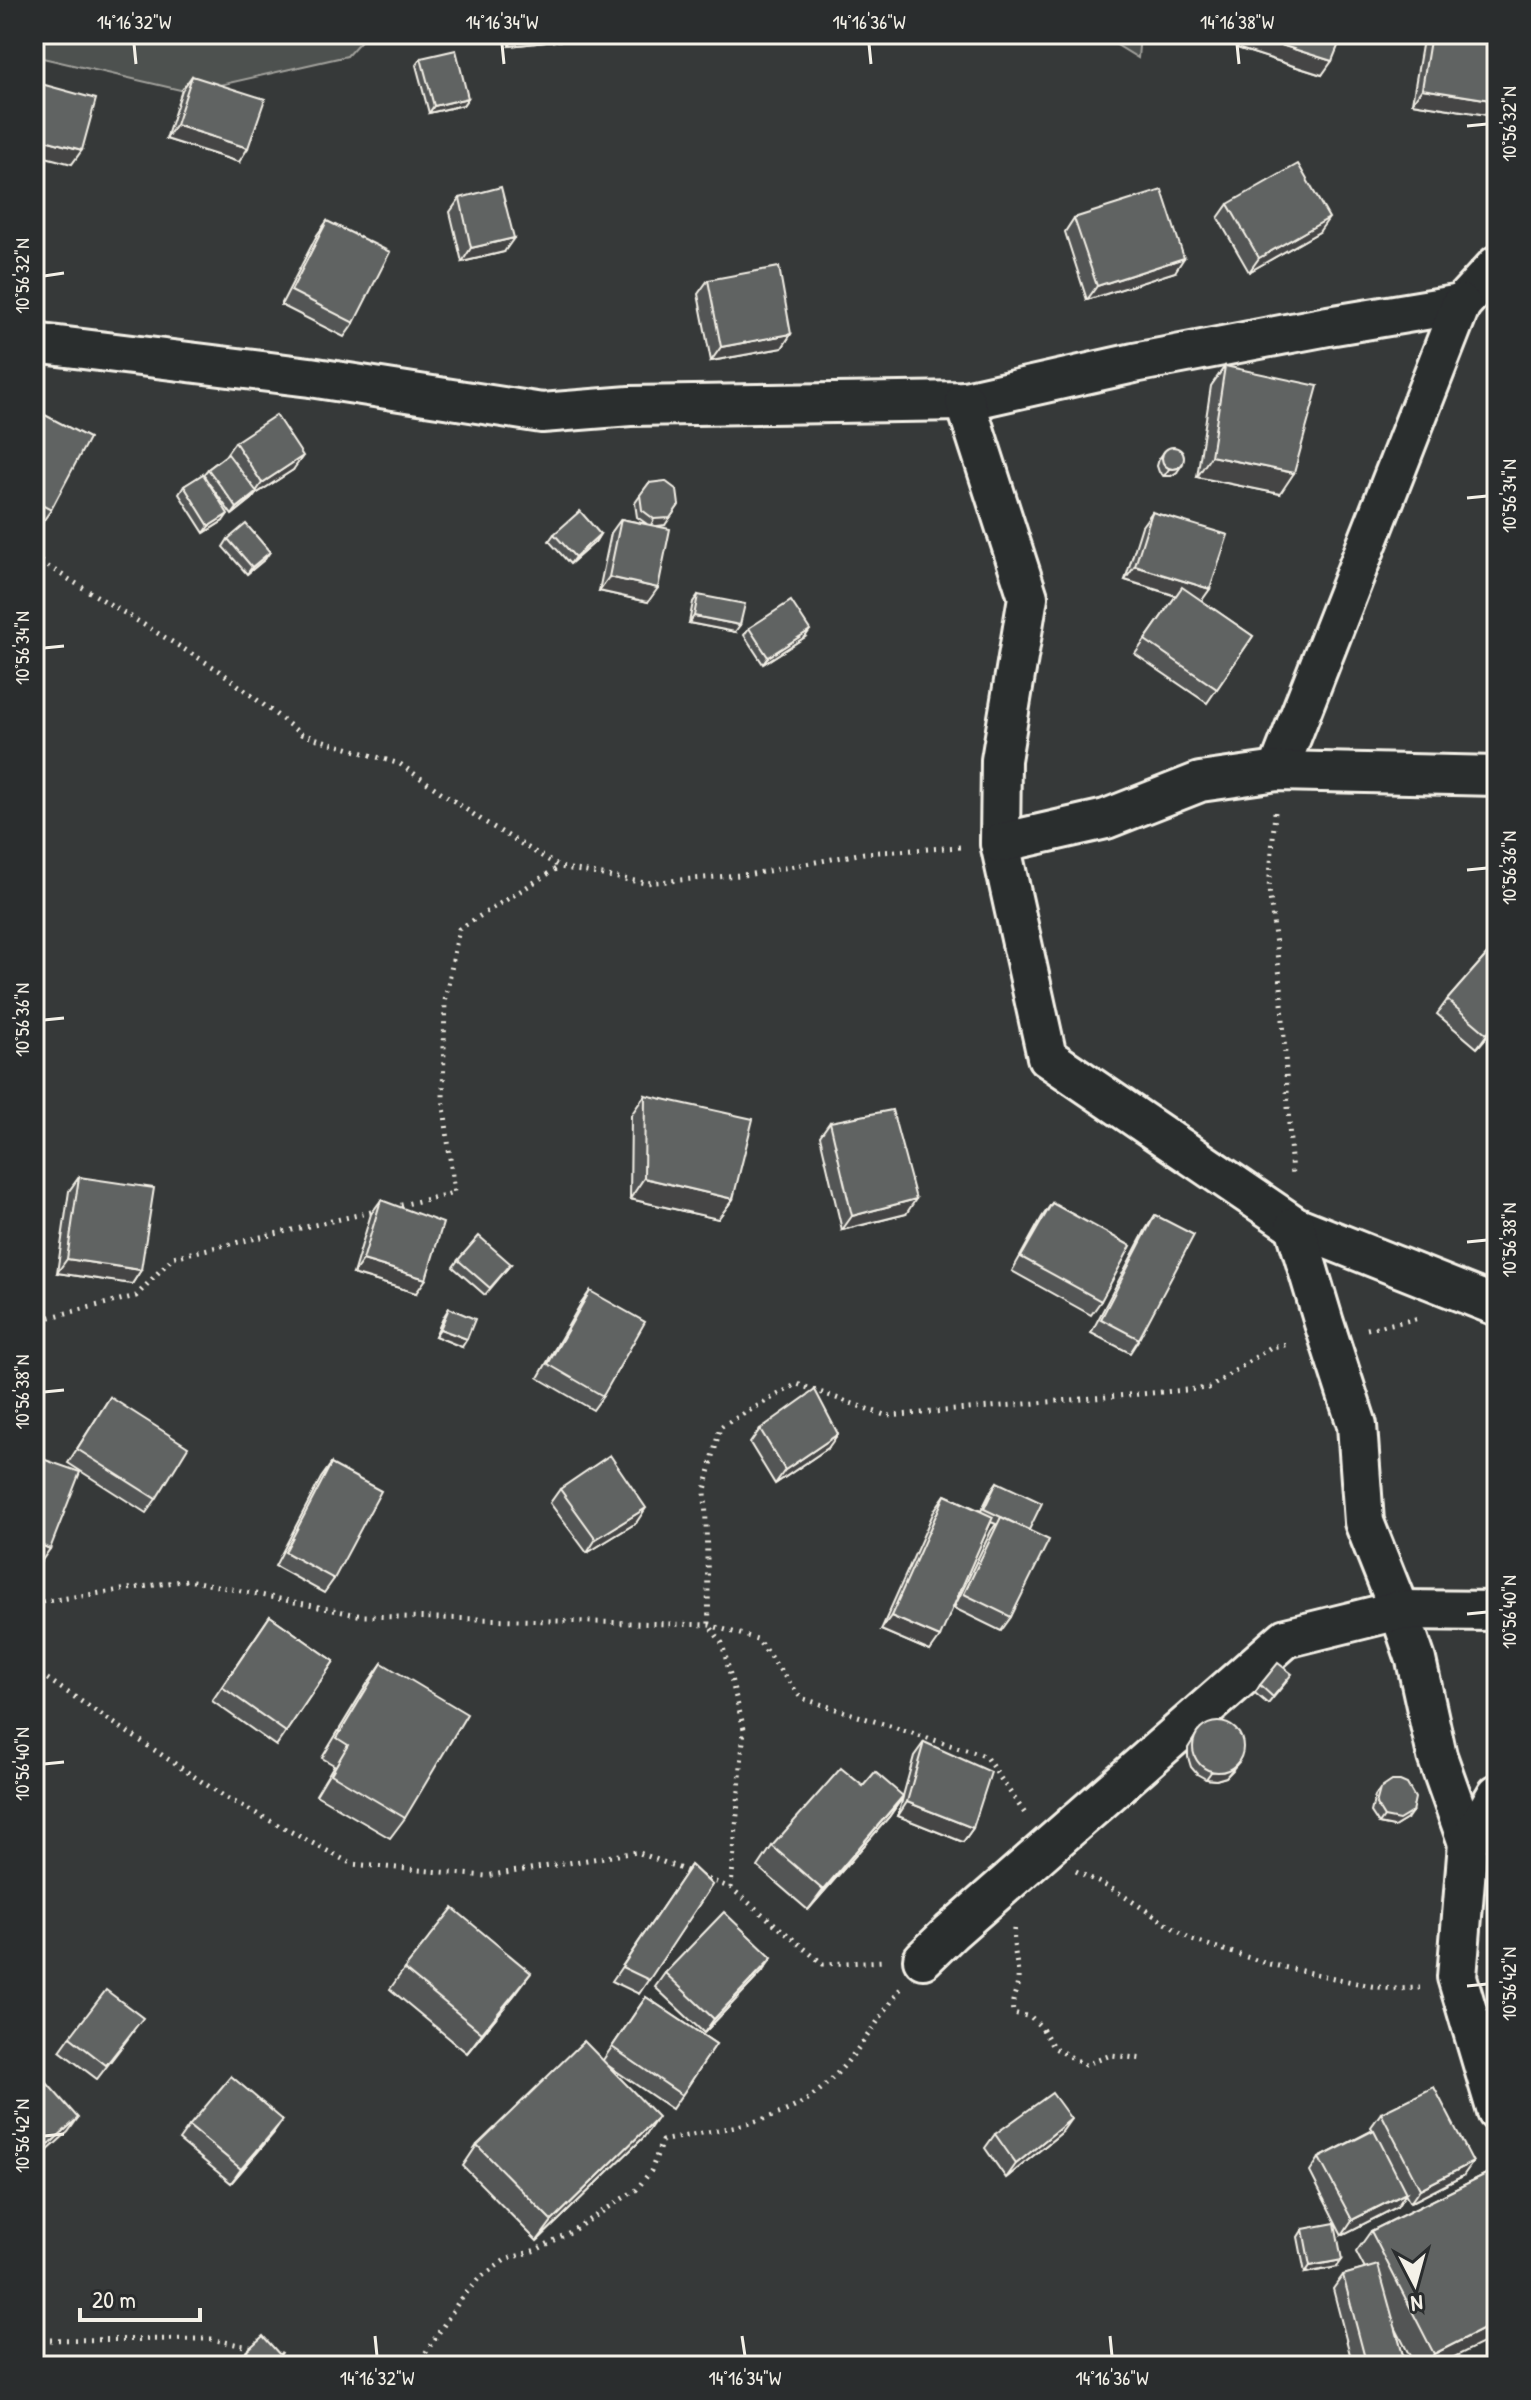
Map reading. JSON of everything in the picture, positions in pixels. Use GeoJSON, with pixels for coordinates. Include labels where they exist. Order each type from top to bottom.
{"type":"FeatureCollection","features":[{"type":"Feature","properties":{"kind":"street"},"geometry":{"type":"LineString","coordinates":[[1278,771],[1461,304],[1497,265]]}},
{"type":"Feature","properties":{"kind":"street"},"geometry":{"type":"LineString","coordinates":[[34,343],[310,377],[542,413],[630,406],[965,401],[1134,363],[1461,304]]}},
{"type":"Feature","properties":{"kind":"street"},"geometry":{"type":"LineString","coordinates":[[965,401],[1028,597],[1001,760],[1000,843],[1047,1057],[1295,1226],[1497,1306]]}},
{"type":"Feature","properties":{"kind":"street"},"geometry":{"type":"LineString","coordinates":[[1000,843],[1106,819],[1200,782],[1278,771],[1497,776]]}},
{"type":"Feature","properties":{"kind":"street"},"geometry":{"type":"LineString","coordinates":[[1295,1226],[1357,1425],[1364,1522],[1416,1660],[1437,1756],[1468,1843],[1457,1977],[1497,2112]]}},
{"type":"Feature","properties":{"kind":"street"},"geometry":{"type":"LineString","coordinates":[[923,1959],[1286,1638],[1399,1610],[1497,1611]]}},
{"type":"Feature","properties":{"kind":"street"},"geometry":{"type":"LineString","coordinates":[[1468,1843],[1497,1794]]}},
{"type":"Feature","properties":{"kind":"path"},"geometry":{"type":"LineString","coordinates":[[34,558],[220,671],[301,734],[400,764],[483,821],[560,867],[645,883],[752,874],[864,853],[1000,843]]}},
{"type":"Feature","properties":{"kind":"path"},"geometry":{"type":"LineString","coordinates":[[1278,771],[1269,889],[1281,985],[1295,1226]]}},
{"type":"Feature","properties":{"kind":"path"},"geometry":{"type":"LineString","coordinates":[[34,1321],[136,1296],[173,1257],[454,1193],[443,1097],[445,1001],[459,929],[560,867]]}},
{"type":"Feature","properties":{"kind":"path"},"geometry":{"type":"LineString","coordinates":[[731,1888],[744,1729],[722,1643],[709,1625],[705,1490],[720,1427],[797,1384],[887,1416],[1209,1388],[1271,1347],[1430,1316]]}},
{"type":"Feature","properties":{"kind":"path"},"geometry":{"type":"LineString","coordinates":[[34,1603],[188,1580],[362,1616],[709,1625],[757,1639],[801,1698],[985,1756],[1052,1858],[1100,1882],[1192,1940],[1269,1964],[1371,1986],[1393,1989],[1459,1986]]}},
{"type":"Feature","properties":{"kind":"path"},"geometry":{"type":"LineString","coordinates":[[34,1670],[225,1797],[352,1864],[486,1876],[637,1852],[731,1888],[823,1964],[923,1959]]}},
{"type":"Feature","properties":{"kind":"path"},"geometry":{"type":"LineString","coordinates":[[1016,1876],[1012,1944],[1018,1980],[1011,2001],[1013,2013],[1031,2017],[1053,2047],[1085,2065],[1111,2055],[1143,2059]]}},
{"type":"Feature","properties":{"kind":"path"},"geometry":{"type":"LineString","coordinates":[[417,2366],[458,2303],[478,2279],[505,2260],[536,2250],[570,2232],[636,2190],[651,2171],[662,2141],[777,2113],[804,2102],[826,2085],[923,1959]]}},
{"type":"Feature","properties":{"kind":"path"},"geometry":{"type":"LineString","coordinates":[[34,2340],[211,2339],[281,2354],[294,2366]]}},
{"type":"Feature","properties":{"kind":"shaded area"},"geometry":{"type":"Polygon","coordinates":[[[34,34],[367,34],[347,56],[189,92],[34,56],[34,34]]]}},
{"type":"Feature","properties":{"kind":"shaded area"},"geometry":{"type":"Polygon","coordinates":[[[1099,34],[1140,34],[1138,58],[1099,34]]]}},
{"type":"Feature","properties":{"kind":"building"},"geometry":{"type":"Polygon","coordinates":[[[1246,34],[1343,34],[1332,61],[1246,34]]]}},
{"type":"Feature","properties":{"kind":"building"},"geometry":{"type":"Polygon","coordinates":[[[1431,34],[1497,34],[1497,101],[1422,89],[1431,34]]]}},
{"type":"Feature","properties":{"kind":"building"},"geometry":{"type":"Polygon","coordinates":[[[456,50],[468,98],[434,106],[421,58],[456,50]]]}},
{"type":"Feature","properties":{"kind":"building"},"geometry":{"type":"Polygon","coordinates":[[[192,76],[265,99],[248,148],[176,125],[192,76]]]}},
{"type":"Feature","properties":{"kind":"building"},"geometry":{"type":"Polygon","coordinates":[[[34,82],[96,99],[82,150],[34,137],[34,82]]]}},
{"type":"Feature","properties":{"kind":"building"},"geometry":{"type":"Polygon","coordinates":[[[1298,164],[1329,218],[1259,258],[1228,204],[1298,164]]]}},
{"type":"Feature","properties":{"kind":"building"},"geometry":{"type":"Polygon","coordinates":[[[501,187],[514,238],[471,248],[460,198],[501,187]]]}},
{"type":"Feature","properties":{"kind":"building"},"geometry":{"type":"Polygon","coordinates":[[[1162,190],[1184,258],[1097,286],[1074,218],[1162,190]]]}},
{"type":"Feature","properties":{"kind":"building"},"geometry":{"type":"Polygon","coordinates":[[[327,221],[390,252],[354,323],[291,291],[327,221]]]}},
{"type":"Feature","properties":{"kind":"building"},"geometry":{"type":"Polygon","coordinates":[[[779,267],[791,334],[721,347],[708,280],[779,267]]]}},
{"type":"Feature","properties":{"kind":"building"},"geometry":{"type":"Polygon","coordinates":[[[1225,366],[1318,386],[1294,473],[1211,456],[1225,366]]]}},
{"type":"Feature","properties":{"kind":"building"},"geometry":{"type":"Polygon","coordinates":[[[43,414],[89,438],[51,510],[34,501],[34,430],[43,414]]]}},
{"type":"Feature","properties":{"kind":"building"},"geometry":{"type":"Polygon","coordinates":[[[276,415],[303,456],[262,483],[235,442],[276,415]]]}},
{"type":"Feature","properties":{"kind":"building"},"geometry":{"type":"Polygon","coordinates":[[[1173,447],[1181,450],[1184,458],[1181,466],[1173,469],[1165,466],[1162,458],[1165,450],[1173,447]]]}},
{"type":"Feature","properties":{"kind":"building"},"geometry":{"type":"Polygon","coordinates":[[[228,454],[257,492],[237,508],[208,469],[228,454]]]}},
{"type":"Feature","properties":{"kind":"building"},"geometry":{"type":"Polygon","coordinates":[[[203,474],[228,514],[209,526],[184,486],[203,474]]]}},
{"type":"Feature","properties":{"kind":"building"},"geometry":{"type":"Polygon","coordinates":[[[665,481],[677,490],[679,505],[670,518],[654,519],[642,510],[640,495],[649,483],[665,481]]]}},
{"type":"Feature","properties":{"kind":"building"},"geometry":{"type":"Polygon","coordinates":[[[580,511],[600,534],[575,557],[554,534],[580,511]]]}},
{"type":"Feature","properties":{"kind":"building"},"geometry":{"type":"Polygon","coordinates":[[[1152,512],[1228,535],[1210,589],[1135,566],[1152,512]]]}},
{"type":"Feature","properties":{"kind":"building"},"geometry":{"type":"Polygon","coordinates":[[[621,519],[670,529],[658,588],[609,577],[621,519]]]}},
{"type":"Feature","properties":{"kind":"building"},"geometry":{"type":"Polygon","coordinates":[[[246,524],[270,552],[252,567],[228,539],[246,524]]]}},
{"type":"Feature","properties":{"kind":"building"},"geometry":{"type":"Polygon","coordinates":[[[1182,587],[1253,636],[1217,689],[1145,640],[1182,587]]]}},
{"type":"Feature","properties":{"kind":"building"},"geometry":{"type":"Polygon","coordinates":[[[698,595],[745,604],[740,625],[694,616],[698,595]]]}},
{"type":"Feature","properties":{"kind":"building"},"geometry":{"type":"Polygon","coordinates":[[[791,601],[810,630],[768,657],[749,628],[791,601]]]}},
{"type":"Feature","properties":{"kind":"building"},"geometry":{"type":"Polygon","coordinates":[[[1497,943],[1497,1022],[1487,1034],[1447,1000],[1497,943]]]}},
{"type":"Feature","properties":{"kind":"building"},"geometry":{"type":"Polygon","coordinates":[[[645,1095],[753,1119],[733,1199],[644,1178],[645,1095]]]}},
{"type":"Feature","properties":{"kind":"building"},"geometry":{"type":"Polygon","coordinates":[[[892,1110],[916,1199],[852,1216],[830,1122],[892,1110]]]}},
{"type":"Feature","properties":{"kind":"building"},"geometry":{"type":"Polygon","coordinates":[[[79,1177],[154,1188],[141,1270],[67,1259],[79,1177]]]}},
{"type":"Feature","properties":{"kind":"building"},"geometry":{"type":"Polygon","coordinates":[[[381,1200],[443,1223],[426,1279],[363,1260],[381,1200]]]}},
{"type":"Feature","properties":{"kind":"building"},"geometry":{"type":"Polygon","coordinates":[[[1052,1203],[1131,1246],[1101,1301],[1021,1257],[1052,1203]]]}},
{"type":"Feature","properties":{"kind":"building"},"geometry":{"type":"Polygon","coordinates":[[[1155,1215],[1194,1235],[1139,1339],[1101,1319],[1155,1215]]]}},
{"type":"Feature","properties":{"kind":"building"},"geometry":{"type":"Polygon","coordinates":[[[479,1236],[511,1264],[490,1288],[458,1260],[479,1236]]]}},
{"type":"Feature","properties":{"kind":"building"},"geometry":{"type":"Polygon","coordinates":[[[590,1291],[645,1322],[603,1396],[548,1364],[590,1291]]]}},
{"type":"Feature","properties":{"kind":"building"},"geometry":{"type":"Polygon","coordinates":[[[449,1308],[475,1319],[467,1339],[440,1329],[449,1308]]]}},
{"type":"Feature","properties":{"kind":"building"},"geometry":{"type":"Polygon","coordinates":[[[815,1390],[838,1434],[785,1470],[760,1429],[815,1390]]]}},
{"type":"Feature","properties":{"kind":"building"},"geometry":{"type":"Polygon","coordinates":[[[110,1397],[188,1447],[156,1499],[77,1449],[110,1397]]]}},
{"type":"Feature","properties":{"kind":"building"},"geometry":{"type":"Polygon","coordinates":[[[610,1455],[646,1508],[596,1539],[560,1489],[610,1455]]]}},
{"type":"Feature","properties":{"kind":"building"},"geometry":{"type":"Polygon","coordinates":[[[34,1456],[80,1472],[50,1549],[34,1542],[34,1456]]]}},
{"type":"Feature","properties":{"kind":"building"},"geometry":{"type":"Polygon","coordinates":[[[331,1464],[381,1491],[334,1579],[285,1552],[331,1464]]]}},
{"type":"Feature","properties":{"kind":"building"},"geometry":{"type":"Polygon","coordinates":[[[997,1482],[1042,1503],[1029,1530],[984,1509],[997,1482]]]}},
{"type":"Feature","properties":{"kind":"building"},"geometry":{"type":"Polygon","coordinates":[[[945,1495],[993,1517],[940,1637],[891,1616],[945,1495]]]}},
{"type":"Feature","properties":{"kind":"building"},"geometry":{"type":"Polygon","coordinates":[[[1001,1517],[1049,1540],[1011,1617],[964,1594],[1001,1517]]]}},
{"type":"Feature","properties":{"kind":"building"},"geometry":{"type":"Polygon","coordinates":[[[270,1616],[334,1661],[286,1732],[222,1687],[270,1616]]]}},
{"type":"Feature","properties":{"kind":"building"},"geometry":{"type":"Polygon","coordinates":[[[382,1663],[467,1714],[405,1818],[331,1774],[348,1745],[337,1738],[382,1663]]]}},
{"type":"Feature","properties":{"kind":"building"},"geometry":{"type":"Polygon","coordinates":[[[1278,1663],[1292,1674],[1273,1697],[1260,1685],[1278,1663]]]}},
{"type":"Feature","properties":{"kind":"building"},"geometry":{"type":"Polygon","coordinates":[[[1218,1722],[1236,1729],[1243,1747],[1236,1765],[1218,1772],[1200,1765],[1193,1747],[1200,1729],[1218,1722]]]}},
{"type":"Feature","properties":{"kind":"building"},"geometry":{"type":"Polygon","coordinates":[[[924,1742],[991,1772],[973,1828],[907,1802],[924,1742]]]}},
{"type":"Feature","properties":{"kind":"building"},"geometry":{"type":"Polygon","coordinates":[[[841,1768],[863,1786],[875,1772],[903,1796],[823,1890],[772,1846],[841,1768]]]}},
{"type":"Feature","properties":{"kind":"building"},"geometry":{"type":"Polygon","coordinates":[[[1392,1781],[1407,1784],[1415,1798],[1412,1812],[1399,1820],[1384,1817],[1376,1804],[1380,1789],[1392,1781]]]}},
{"type":"Feature","properties":{"kind":"building"},"geometry":{"type":"Polygon","coordinates":[[[691,1865],[712,1885],[649,1980],[622,1967],[691,1865]]]}},
{"type":"Feature","properties":{"kind":"building"},"geometry":{"type":"Polygon","coordinates":[[[453,1908],[531,1973],[482,2033],[404,1969],[453,1908]]]}},
{"type":"Feature","properties":{"kind":"building"},"geometry":{"type":"Polygon","coordinates":[[[724,1912],[772,1958],[714,2019],[665,1973],[724,1912]]]}},
{"type":"Feature","properties":{"kind":"building"},"geometry":{"type":"Polygon","coordinates":[[[106,1990],[143,2018],[106,2065],[70,2037],[106,1990]]]}},
{"type":"Feature","properties":{"kind":"building"},"geometry":{"type":"Polygon","coordinates":[[[646,1997],[716,2044],[682,2095],[612,2047],[646,1997]]]}},
{"type":"Feature","properties":{"kind":"building"},"geometry":{"type":"Polygon","coordinates":[[[584,2041],[658,2117],[552,2221],[477,2145],[584,2041]]]}},
{"type":"Feature","properties":{"kind":"building"},"geometry":{"type":"Polygon","coordinates":[[[38,2073],[78,2118],[34,2158],[34,2077],[38,2073]]]}},
{"type":"Feature","properties":{"kind":"building"},"geometry":{"type":"Polygon","coordinates":[[[231,2076],[283,2120],[241,2169],[189,2126],[231,2076]]]}},
{"type":"Feature","properties":{"kind":"building"},"geometry":{"type":"Polygon","coordinates":[[[1434,2087],[1473,2162],[1420,2189],[1381,2113],[1434,2087]]]}},
{"type":"Feature","properties":{"kind":"building"},"geometry":{"type":"Polygon","coordinates":[[[1052,2093],[1071,2119],[1016,2164],[995,2134],[1052,2093]]]}},
{"type":"Feature","properties":{"kind":"building"},"geometry":{"type":"Polygon","coordinates":[[[1374,2130],[1406,2193],[1352,2220],[1319,2158],[1374,2130]]]}},
{"type":"Feature","properties":{"kind":"building"},"geometry":{"type":"Polygon","coordinates":[[[1488,2173],[1497,2191],[1497,2322],[1434,2354],[1371,2231],[1488,2173]]]}},
{"type":"Feature","properties":{"kind":"building"},"geometry":{"type":"Polygon","coordinates":[[[1335,2223],[1342,2260],[1310,2266],[1303,2229],[1335,2223]]]}},
{"type":"Feature","properties":{"kind":"building"},"geometry":{"type":"Polygon","coordinates":[[[1378,2265],[1406,2366],[1367,2366],[1343,2275],[1378,2265]]]}},
{"type":"Feature","properties":{"kind":"building"},"geometry":{"type":"Polygon","coordinates":[[[263,2336],[290,2366],[230,2366],[263,2336]]]}},
{"type":"Feature","properties":{"kind":"building"},"geometry":{"type":"Polygon","coordinates":[[[1497,2356],[1497,2366],[1469,2366],[1497,2356]]]}}]}
